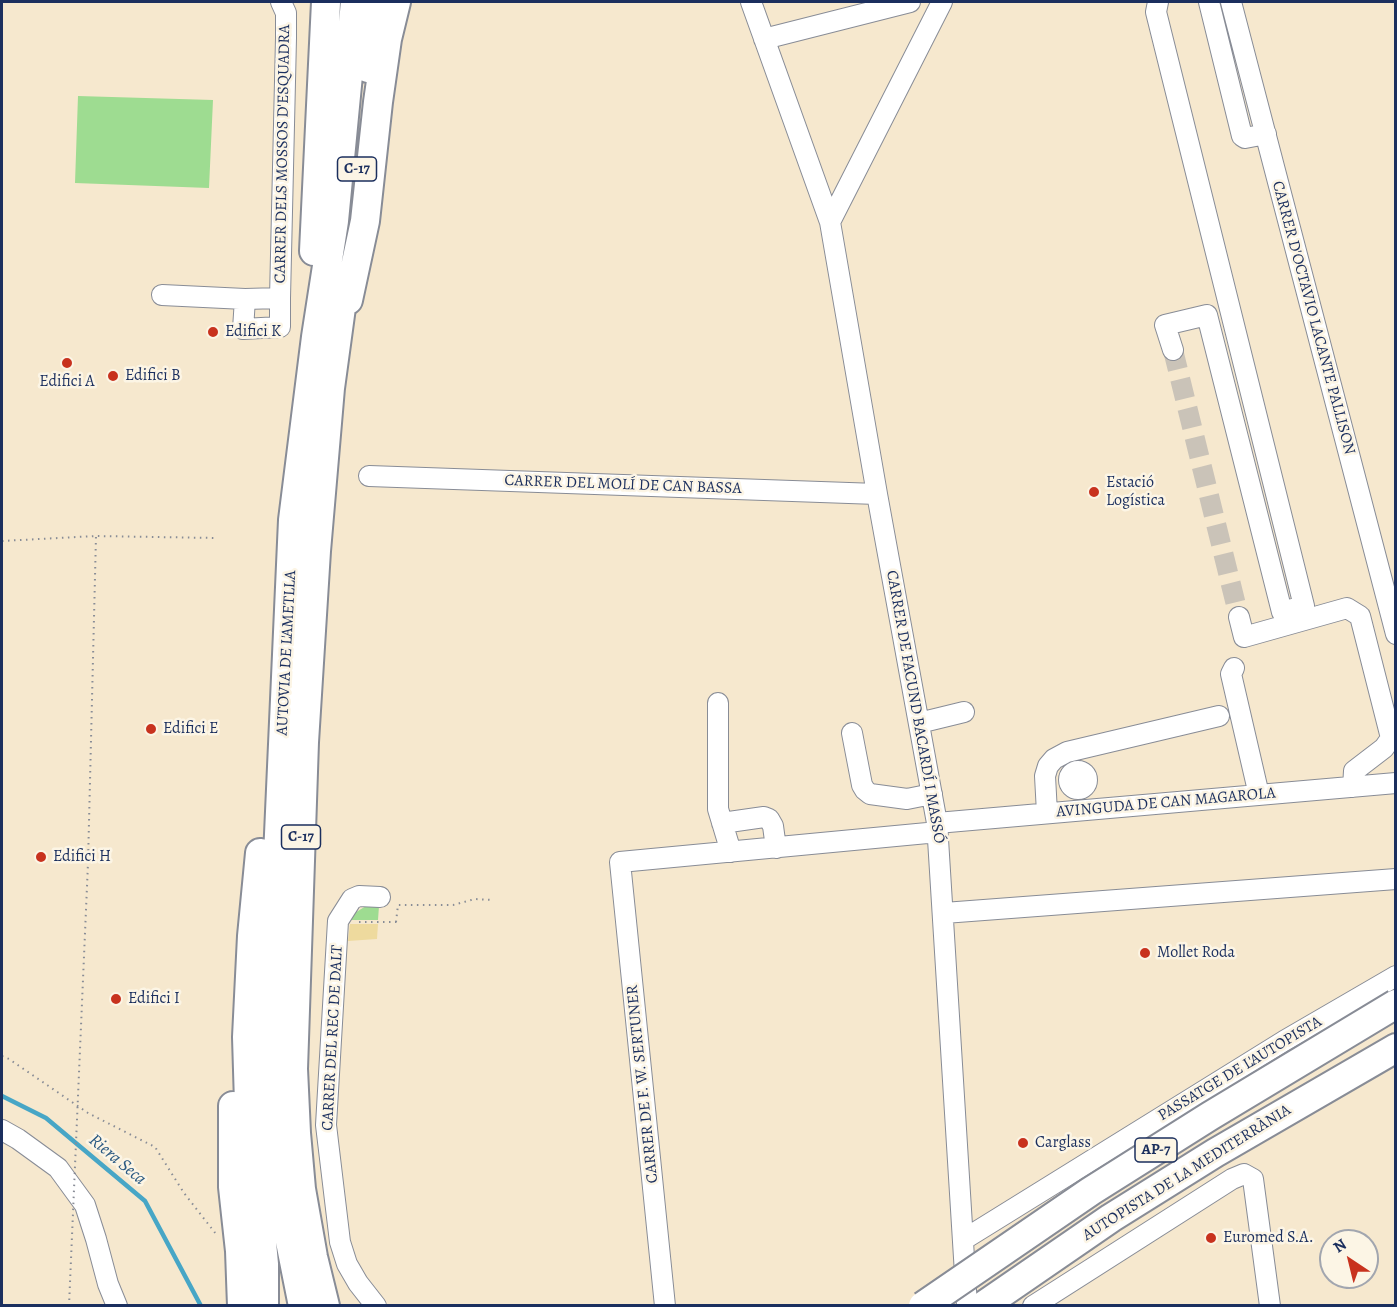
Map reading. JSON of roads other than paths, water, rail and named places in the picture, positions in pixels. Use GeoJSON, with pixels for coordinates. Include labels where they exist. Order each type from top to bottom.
{"type":"FeatureCollection","features":[{"type":"Feature","properties":{"kind":"highway"},"geometry":{"type":"LineString","coordinates":[[326,2],[314,217],[313,313],[327,337]]}},
{"type":"Feature","properties":{"kind":"highway","name":"AUTOVIA DE L'AMETLLA"},"geometry":{"type":"LineString","coordinates":[[319,1300],[301,1189],[293,1069],[304,742],[316,551],[330,388],[327,337],[334,221],[355,2]]}},
{"type":"Feature","properties":{"kind":"highway","name":"AUTOVIA DE L'AMETLLA"},"geometry":{"type":"LineString","coordinates":[[319,1300],[279,1185],[272,1074],[274,946],[293,520],[327,337],[375,2]]}},
{"type":"Feature","properties":{"kind":"highway"},"geometry":{"type":"LineString","coordinates":[[327,337],[365,221],[378,102],[387,39],[396,2]]}},
{"type":"Feature","properties":{"kind":"highway"},"geometry":{"type":"LineString","coordinates":[[264,1305],[264,1264],[249,1103],[247,1037],[282,576],[293,520]]}},
{"type":"Feature","properties":{"kind":"highway"},"geometry":{"type":"LineString","coordinates":[[242,1305],[240,1251],[233,1187],[232,1120],[236,1045],[249,989]]}},
{"type":"Feature","properties":{"kind":"highway","name":"AP-7"},"geometry":{"type":"LineString","coordinates":[[923,1305],[1091,1191],[1395,1004]]}},
{"type":"Feature","properties":{"kind":"highway","name":"AUTOPISTA DE LA MEDITERRÀNIA"},"geometry":{"type":"LineString","coordinates":[[983,1305],[1111,1218],[1215,1153],[1395,1047]]}},
{"type":"Feature","properties":{"kind":"street","name":"CARRER DELS MOSSOS D'ESQUADRA"},"geometry":{"type":"LineString","coordinates":[[162,295],[245,299],[280,298],[286,38],[285,13],[281,2]]}},
{"type":"Feature","properties":{"kind":"street","name":"CARRER DE FACUND BACARDÍ I MASSÓ"},"geometry":{"type":"LineString","coordinates":[[751,2],[830,222],[938,828],[967,1305]]}},
{"type":"Feature","properties":{"kind":"street"},"geometry":{"type":"LineString","coordinates":[[764,39],[910,2]]}},
{"type":"Feature","properties":{"kind":"street"},"geometry":{"type":"LineString","coordinates":[[830,222],[942,2]]}},
{"type":"Feature","properties":{"kind":"street"},"geometry":{"type":"LineString","coordinates":[[1158,2],[1156,12],[1304,606],[1282,612],[1207,315],[1165,325],[1173,350]]}},
{"type":"Feature","properties":{"kind":"street"},"geometry":{"type":"LineString","coordinates":[[1209,2],[1242,135],[1245,138],[1266,134]]}},
{"type":"Feature","properties":{"kind":"street","name":"CARRER D'OCTAVIO LACANTE PALLISON"},"geometry":{"type":"LineString","coordinates":[[1231,2],[1395,634]]}},
{"type":"Feature","properties":{"kind":"street"},"geometry":{"type":"LineString","coordinates":[[245,299],[243,329],[280,327],[280,298]]}},
{"type":"Feature","properties":{"kind":"street","name":"CARRER DEL MOLÍ DE CAN BASSA"},"geometry":{"type":"LineString","coordinates":[[369,476],[877,494]]}},
{"type":"Feature","properties":{"kind":"street"},"geometry":{"type":"LineString","coordinates":[[1239,617],[1244,637],[1347,608],[1360,616],[1391,738],[1384,748],[1354,771],[1353,787]]}},
{"type":"Feature","properties":{"kind":"street"},"geometry":{"type":"LineString","coordinates":[[1234,668],[1231,674],[1259,795]]}},
{"type":"Feature","properties":{"kind":"street"},"geometry":{"type":"LineString","coordinates":[[718,703],[718,809],[731,852]]}},
{"type":"Feature","properties":{"kind":"street"},"geometry":{"type":"LineString","coordinates":[[919,723],[964,711]]}},
{"type":"Feature","properties":{"kind":"street"},"geometry":{"type":"LineString","coordinates":[[1047,813],[1045,776],[1048,766],[1054,759],[1066,752],[1219,716]]}},
{"type":"Feature","properties":{"kind":"street"},"geometry":{"type":"LineString","coordinates":[[852,733],[862,785],[870,794],[907,799],[932,794]]}},
{"type":"Feature","properties":{"kind":"street","name":"AVINGUDA DE CAN MAGAROLA"},"geometry":{"type":"LineString","coordinates":[[620,862],[776,848],[1047,813],[1395,783]]}},
{"type":"Feature","properties":{"kind":"street"},"geometry":{"type":"LineString","coordinates":[[722,823],[764,817],[769,819],[773,826],[776,848]]}},
{"type":"Feature","properties":{"kind":"street","name":"CARRER DE F. W. SERTUNER"},"geometry":{"type":"LineString","coordinates":[[620,862],[665,1305]]}},
{"type":"Feature","properties":{"kind":"street"},"geometry":{"type":"LineString","coordinates":[[944,913],[1395,879]]}},
{"type":"Feature","properties":{"kind":"street","name":"CARRER DEL REC DE DALT"},"geometry":{"type":"LineString","coordinates":[[376,1305],[358,1283],[347,1264],[339,1242],[326,1125],[338,921],[352,899],[359,896],[380,897]]}},
{"type":"Feature","properties":{"kind":"street","name":"PASSATGE DE L'AUTOPISTA"},"geometry":{"type":"LineString","coordinates":[[963,1240],[1284,1041],[1395,976]]}},
{"type":"Feature","properties":{"kind":"street"},"geometry":{"type":"LineString","coordinates":[[2,1130],[58,1167],[85,1205],[108,1284],[117,1305]]}},
{"type":"Feature","properties":{"kind":"street"},"geometry":{"type":"LineString","coordinates":[[1033,1305],[1232,1179],[1244,1174],[1253,1179],[1270,1305]]}},
{"type":"Feature","properties":{"kind":"waterway","name":"Riera Seca"},"geometry":{"type":"LineString","coordinates":[[2,1096],[46,1118],[145,1201],[201,1306]]}},
{"type":"Feature","properties":{"kind":"tunnel"},"geometry":{"type":"LineString","coordinates":[[1173,350],[1239,617]]}},
{"type":"Feature","properties":{"kind":"place","name":"Edifici K"},"geometry":{"type":"Point","coordinates":[213,332]}},
{"type":"Feature","properties":{"kind":"place","name":"Edifici A"},"geometry":{"type":"Point","coordinates":[67,363]}},
{"type":"Feature","properties":{"kind":"place","name":"Edifici B"},"geometry":{"type":"Point","coordinates":[113,376]}},
{"type":"Feature","properties":{"kind":"place","name":"Estació Logística"},"geometry":{"type":"Point","coordinates":[1094,492]}},
{"type":"Feature","properties":{"kind":"place","name":"Edifici E"},"geometry":{"type":"Point","coordinates":[151,729]}},
{"type":"Feature","properties":{"kind":"place","name":"Edifici H"},"geometry":{"type":"Point","coordinates":[41,857]}},
{"type":"Feature","properties":{"kind":"place","name":"Mollet Roda"},"geometry":{"type":"Point","coordinates":[1145,953]}},
{"type":"Feature","properties":{"kind":"place","name":"Edifici I"},"geometry":{"type":"Point","coordinates":[116,999]}},
{"type":"Feature","properties":{"kind":"place","name":"Carglass"},"geometry":{"type":"Point","coordinates":[1023,1143]}},
{"type":"Feature","properties":{"kind":"place","name":"Euromed S.A."},"geometry":{"type":"Point","coordinates":[1211,1238]}}]}
